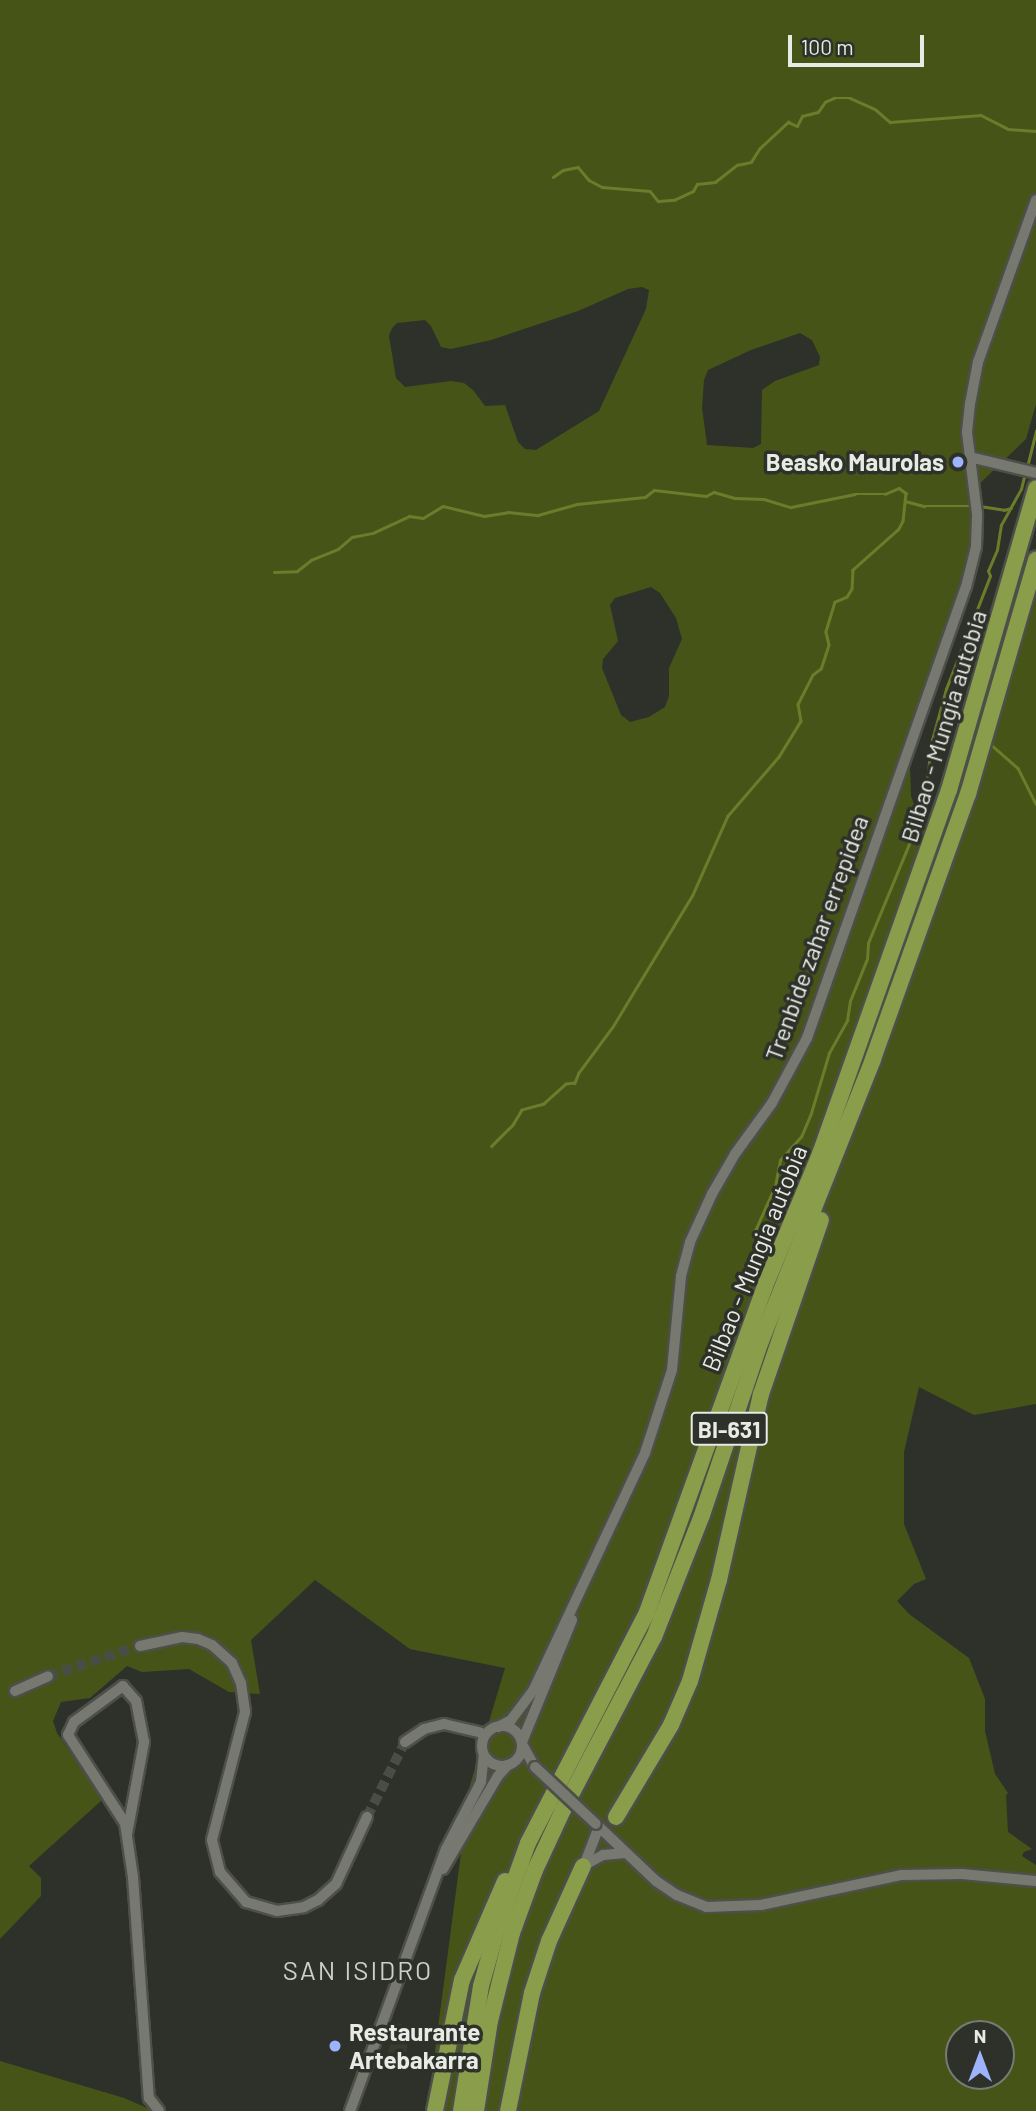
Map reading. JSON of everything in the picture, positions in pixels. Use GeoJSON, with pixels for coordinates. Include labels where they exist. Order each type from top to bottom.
{"type":"FeatureCollection","features":[{"type":"Feature","properties":{"kind":"highway","name":"Bilbao - Mungia autobia"},"geometry":{"type":"LineString","coordinates":[[461,2111],[481,1986],[497,1929],[528,1843],[647,1612],[752,1322],[857,1052],[969,724],[1036,488]]}},
{"type":"Feature","properties":{"kind":"highway","name":"Bilbao - Mungia autobia"},"geometry":{"type":"LineString","coordinates":[[476,2111],[498,1984],[535,1870],[563,1810],[654,1637],[702,1516],[761,1341],[848,1123],[954,832],[1036,560]]}},
{"type":"Feature","properties":{"kind":"highway"},"geometry":{"type":"LineString","coordinates":[[616,1816],[671,1725],[690,1681],[719,1580],[761,1394],[846,1149],[848,1123]]}},
{"type":"Feature","properties":{"kind":"highway"},"geometry":{"type":"LineString","coordinates":[[435,2111],[462,1980],[515,1860],[528,1843]]}},
{"type":"Feature","properties":{"kind":"highway"},"geometry":{"type":"LineString","coordinates":[[508,2111],[532,1993],[548,1941],[583,1866]]}},
{"type":"Feature","properties":{"kind":"street","name":"Trenbide zahar errepidea"},"geometry":{"type":"LineString","coordinates":[[498,1727],[511,1720],[524,1706],[579,1597],[635,1476],[672,1370],[681,1276],[697,1223],[735,1154],[783,1086],[807,1038],[966,587],[976,547],[977,514],[970,457],[969,413],[978,362],[1036,200]]}},
{"type":"Feature","properties":{"kind":"street"},"geometry":{"type":"LineString","coordinates":[[970,457],[1036,473]]}},
{"type":"Feature","properties":{"kind":"street","name":"Trenbide zahar errepidea"},"geometry":{"type":"LineString","coordinates":[[522,1743],[561,1651],[579,1597]]}},
{"type":"Feature","properties":{"kind":"street"},"geometry":{"type":"LineString","coordinates":[[140,1646],[182,1637],[198,1639],[212,1645],[232,1664],[241,1683],[245,1712],[212,1840],[220,1872],[246,1902],[277,1911],[304,1907],[318,1900],[336,1884],[367,1817]]}},
{"type":"Feature","properties":{"kind":"street"},"geometry":{"type":"LineString","coordinates":[[15,1691],[48,1676]]}},
{"type":"Feature","properties":{"kind":"street"},"geometry":{"type":"LineString","coordinates":[[127,1834],[145,1742],[136,1701],[123,1686],[74,1722],[68,1735],[125,1823],[133,1877],[149,2098],[159,2111]]}},
{"type":"Feature","properties":{"kind":"street"},"geometry":{"type":"LineString","coordinates":[[405,1742],[424,1730],[444,1724],[480,1732]]}},
{"type":"Feature","properties":{"kind":"street"},"geometry":{"type":"LineString","coordinates":[[350,2111],[446,1849],[481,1782],[483,1740],[489,1732],[498,1727],[513,1730],[536,1767],[626,1853],[677,1895],[706,1907],[725,1909],[761,1905],[901,1875],[962,1874],[1036,1881]]}},
{"type":"Feature","properties":{"kind":"street"},"geometry":{"type":"LineString","coordinates":[[432,1885],[498,1776],[520,1754],[522,1743]]}},
{"type":"Feature","properties":{"kind":"street"},"geometry":{"type":"LineString","coordinates":[[484,1755],[492,1763],[536,1767]]}},
{"type":"Feature","properties":{"kind":"street"},"geometry":{"type":"LineString","coordinates":[[583,1866],[597,1826],[616,1816],[616,1833],[626,1853]]}},
{"type":"Feature","properties":{"kind":"street"},"geometry":{"type":"LineString","coordinates":[[583,1866],[603,1855],[626,1853]]}},
{"type":"Feature","properties":{"kind":"shaded area"},"geometry":{"type":"Polygon","coordinates":[[[398,2023],[409,2027],[405,2067],[385,2060],[398,2023]]]}},
{"type":"Feature","properties":{"kind":"green space"},"geometry":{"type":"Polygon","coordinates":[[[0,0],[1036,0],[1036,404],[1026,439],[972,491],[982,519],[981,532],[956,636],[910,763],[911,796],[924,832],[957,852],[1036,598],[1036,1404],[974,1415],[919,1387],[904,1452],[904,1524],[926,1579],[914,1584],[897,1601],[909,1614],[969,1658],[985,1699],[985,1731],[995,1774],[1008,1793],[1008,1832],[1032,1849],[1024,1852],[1022,1856],[1036,1865],[1036,2111],[427,2111],[470,1785],[505,1668],[410,1649],[315,1580],[251,1640],[260,1694],[229,1692],[189,1669],[142,1672],[127,1666],[90,1698],[61,1702],[53,1721],[57,1733],[102,1800],[29,1866],[41,1878],[41,1896],[0,1939],[0,0]],[[642,287],[628,289],[578,311],[491,340],[451,349],[441,347],[431,326],[425,320],[397,323],[389,336],[396,378],[405,387],[451,381],[464,383],[485,406],[505,405],[518,442],[525,449],[536,450],[599,411],[646,309],[649,290],[642,287]],[[800,333],[751,350],[708,370],[704,380],[702,408],[707,445],[753,448],[761,444],[762,390],[775,381],[819,365],[820,357],[812,340],[800,333]],[[651,587],[615,598],[610,605],[618,641],[603,659],[602,668],[621,715],[630,722],[649,717],[665,707],[669,696],[669,668],[682,639],[676,618],[660,593],[651,587]]]}},
{"type":"Feature","properties":{"kind":"green space"},"geometry":{"type":"Polygon","coordinates":[[[0,2061],[124,2098],[154,2111],[0,2111],[0,2061]]]}},
{"type":"Feature","properties":{"kind":"waterway"},"geometry":{"type":"LineString","coordinates":[[553,177],[563,170],[578,167],[589,180],[602,187],[650,191],[658,201],[674,200],[693,191],[697,184],[715,182],[737,165],[751,162],[759,149],[788,122],[797,126],[802,116],[818,112],[825,102],[834,98],[850,98],[875,109],[890,122],[981,115],[1008,129],[1036,131]]}},
{"type":"Feature","properties":{"kind":"waterway"},"geometry":{"type":"LineString","coordinates":[[1027,467],[1036,431]]}},
{"type":"Feature","properties":{"kind":"waterway"},"geometry":{"type":"LineString","coordinates":[[754,1233],[775,1186],[780,1160],[801,1137],[811,1113],[829,1053],[847,1020],[850,1001],[867,959],[868,943],[923,810],[932,740],[946,689],[990,576],[988,571],[997,550],[1001,525],[1021,489],[1025,473]]}},
{"type":"Feature","properties":{"kind":"waterway"},"geometry":{"type":"LineString","coordinates":[[274,572],[297,571],[311,560],[338,549],[352,537],[373,533],[409,516],[423,518],[443,506],[484,516],[508,512],[538,515],[577,504],[645,497],[654,490],[706,496],[714,492],[735,498],[764,499],[791,507],[855,494],[885,494],[899,488],[906,493],[903,521],[899,529],[853,570],[852,589],[847,597],[835,602],[826,632],[829,645],[821,669],[813,675],[798,704],[801,721],[779,757],[728,816],[693,895],[613,1027],[579,1073],[575,1083],[566,1084],[544,1104],[522,1110],[513,1125],[492,1146]]}},
{"type":"Feature","properties":{"kind":"waterway"},"geometry":{"type":"LineString","coordinates":[[905,501],[924,506],[974,506]]}},
{"type":"Feature","properties":{"kind":"waterway"},"geometry":{"type":"LineString","coordinates":[[980,506],[1004,510],[1011,508]]}},
{"type":"Feature","properties":{"kind":"waterway"},"geometry":{"type":"LineString","coordinates":[[943,699],[962,719]]}},
{"type":"Feature","properties":{"kind":"waterway"},"geometry":{"type":"LineString","coordinates":[[988,742],[1018,768],[1036,804]]}},
{"type":"Feature","properties":{"kind":"tunnel"},"geometry":{"type":"LineString","coordinates":[[48,1676],[140,1646]]}},
{"type":"Feature","properties":{"kind":"tunnel"},"geometry":{"type":"LineString","coordinates":[[367,1817],[405,1742]]}},
{"type":"Feature","properties":{"kind":"place","name":"Beasko Maurolas"},"geometry":{"type":"Point","coordinates":[958,462]}},
{"type":"Feature","properties":{"kind":"place","name":"Restaurante Artebakarra"},"geometry":{"type":"Point","coordinates":[335,2046]}},
{"type":"Feature","properties":{"kind":"district","name":"SAN ISIDRO"},"geometry":{"type":"Point","coordinates":[358,1970]}}]}
